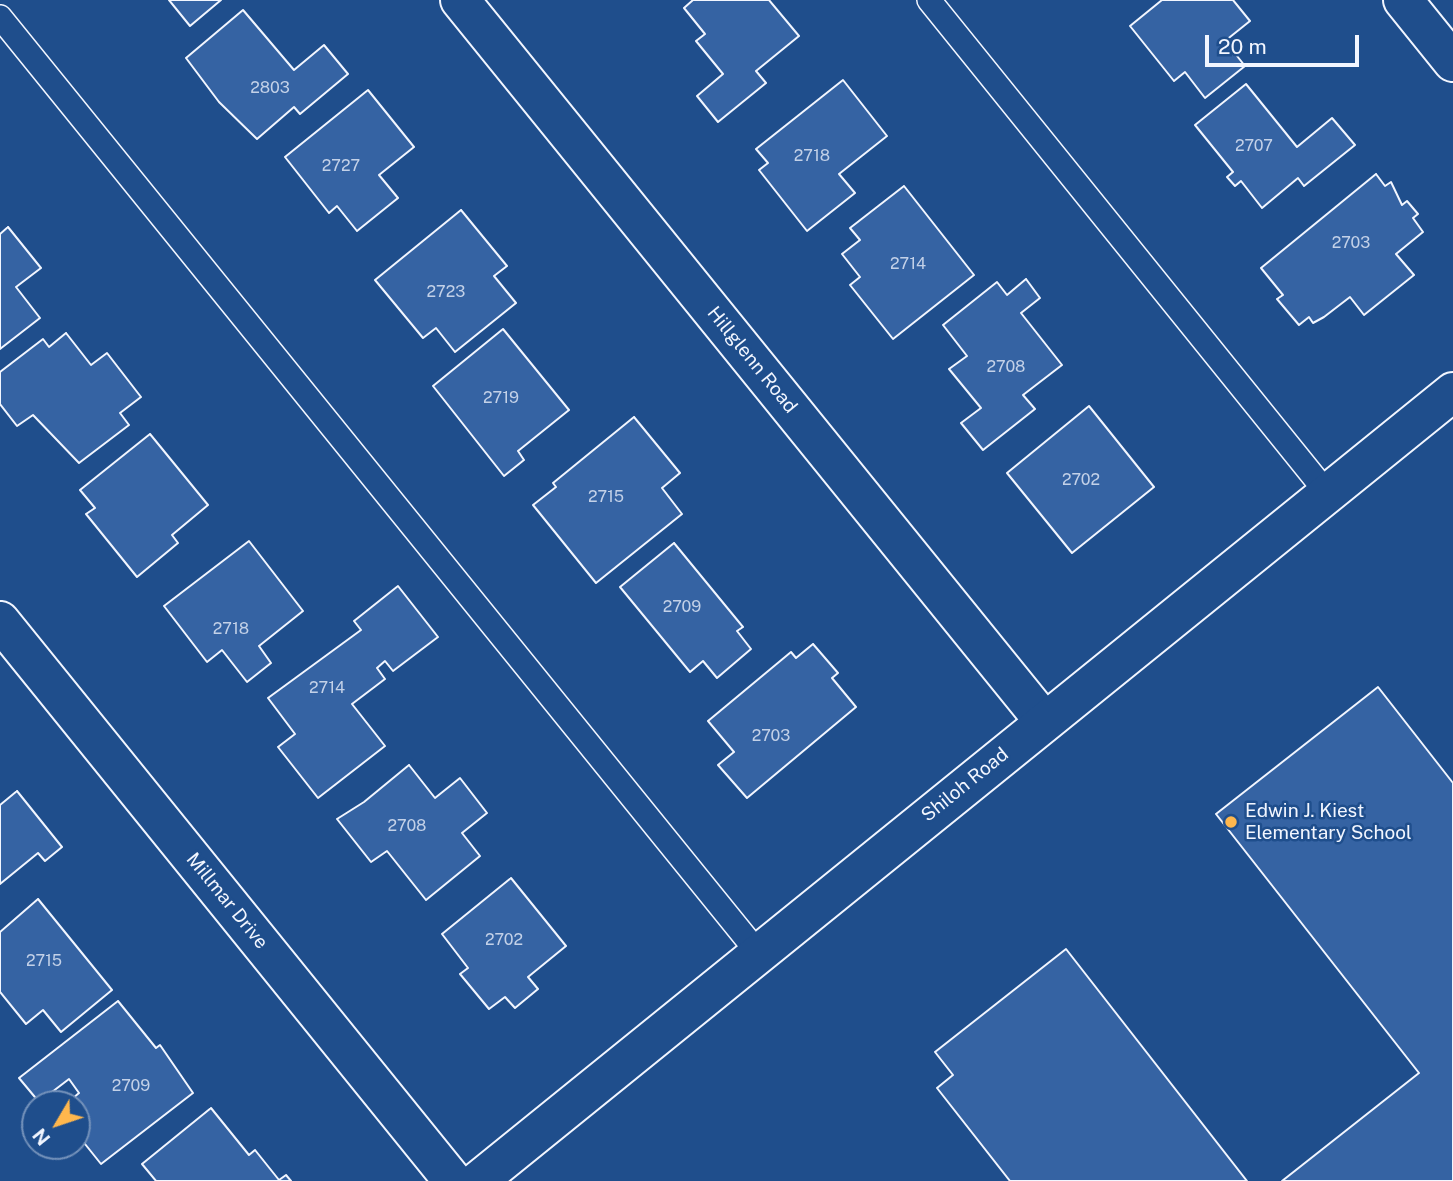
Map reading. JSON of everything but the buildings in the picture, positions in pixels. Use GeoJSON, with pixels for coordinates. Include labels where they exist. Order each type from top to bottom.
{"type":"FeatureCollection","features":[{"type":"Feature","properties":{"kind":"street","name":"Hillglenn Road"},"geometry":{"type":"LineString","coordinates":[[460,0],[1044,721]]}},
{"type":"Feature","properties":{"kind":"street"},"geometry":{"type":"LineString","coordinates":[[1403,0],[1453,62]]}},
{"type":"Feature","properties":{"kind":"street","name":"Shiloh Road"},"geometry":{"type":"LineString","coordinates":[[478,1181],[1453,391]]}},
{"type":"Feature","properties":{"kind":"street","name":"Millmar Drive"},"geometry":{"type":"LineString","coordinates":[[0,621],[453,1181]]}},
{"type":"Feature","properties":{"kind":"lane"},"geometry":{"type":"LineString","coordinates":[[929,0],[1327,493]]}},
{"type":"Feature","properties":{"kind":"lane"},"geometry":{"type":"LineString","coordinates":[[0,18],[759,954]]}},
{"type":"Feature","properties":{"kind":"place","name":"Edwin J. Kiest Elementary School"},"geometry":{"type":"Point","coordinates":[1231,822]}}]}
